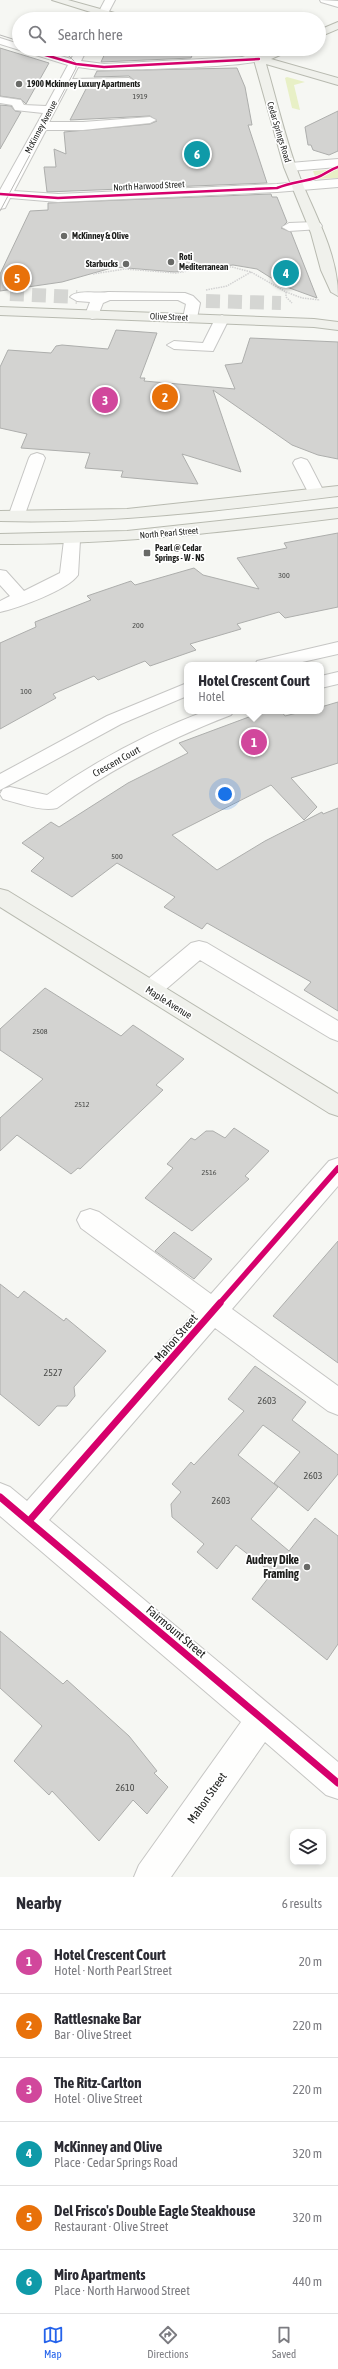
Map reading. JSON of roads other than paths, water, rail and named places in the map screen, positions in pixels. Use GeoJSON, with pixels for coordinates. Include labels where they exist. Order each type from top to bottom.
{"type":"FeatureCollection","features":[{"type":"Feature","properties":{"kind":"main road"},"geometry":{"type":"LineString","coordinates":[[58,0],[91,12]]}},
{"type":"Feature","properties":{"kind":"main road"},"geometry":{"type":"LineString","coordinates":[[326,31],[338,25]]}},
{"type":"Feature","properties":{"kind":"main road"},"geometry":{"type":"LineString","coordinates":[[249,56],[338,82]]}},
{"type":"Feature","properties":{"kind":"main road"},"geometry":{"type":"LineString","coordinates":[[259,59],[268,56]]}},
{"type":"Feature","properties":{"kind":"main road","name":"Cedar Springs Road"},"geometry":{"type":"LineString","coordinates":[[259,59],[290,167],[317,230],[328,270],[338,292]]}},
{"type":"Feature","properties":{"kind":"main road","name":"Cedar Springs Road"},"geometry":{"type":"LineString","coordinates":[[317,230],[338,255]]}},
{"type":"Feature","properties":{"kind":"main road","name":"Olive Street"},"geometry":{"type":"LineString","coordinates":[[0,311],[314,323],[338,326]]}},
{"type":"Feature","properties":{"kind":"main road"},"geometry":{"type":"LineString","coordinates":[[8,516],[152,512],[338,491]]}},
{"type":"Feature","properties":{"kind":"main road","name":"North Pearl Street"},"geometry":{"type":"LineString","coordinates":[[0,539],[72,540],[183,532],[338,513]]}},
{"type":"Feature","properties":{"kind":"main road","name":"Maple Avenue"},"geometry":{"type":"LineString","coordinates":[[0,897],[338,1106]]}},
{"type":"Feature","properties":{"kind":"street"},"geometry":{"type":"LineString","coordinates":[[104,12],[110,0]]}},
{"type":"Feature","properties":{"kind":"street"},"geometry":{"type":"LineString","coordinates":[[324,0],[338,4]]}},
{"type":"Feature","properties":{"kind":"street"},"geometry":{"type":"LineString","coordinates":[[0,41],[12,45]]}},
{"type":"Feature","properties":{"kind":"street"},"geometry":{"type":"LineString","coordinates":[[48,56],[74,64],[104,67],[232,62],[259,59]]}},
{"type":"Feature","properties":{"kind":"street","name":"McKinney Avenue"},"geometry":{"type":"LineString","coordinates":[[2,198],[78,56]]}},
{"type":"Feature","properties":{"kind":"street"},"geometry":{"type":"LineString","coordinates":[[65,83],[144,78],[154,65]]}},
{"type":"Feature","properties":{"kind":"street"},"geometry":{"type":"LineString","coordinates":[[0,100],[17,102],[19,108]]}},
{"type":"Feature","properties":{"kind":"street"},"geometry":{"type":"LineString","coordinates":[[19,108],[50,110]]}},
{"type":"Feature","properties":{"kind":"street"},"geometry":{"type":"LineString","coordinates":[[7,114],[16,112],[19,108]]}},
{"type":"Feature","properties":{"kind":"street"},"geometry":{"type":"LineString","coordinates":[[42,126],[150,120]]}},
{"type":"Feature","properties":{"kind":"street"},"geometry":{"type":"LineString","coordinates":[[290,167],[338,163]]}},
{"type":"Feature","properties":{"kind":"street","name":"North Harwood Street"},"geometry":{"type":"LineString","coordinates":[[2,198],[134,199],[170,187],[211,196],[338,183]]}},
{"type":"Feature","properties":{"kind":"street"},"geometry":{"type":"LineString","coordinates":[[289,227],[317,230]]}},
{"type":"Feature","properties":{"kind":"street"},"geometry":{"type":"LineString","coordinates":[[77,297],[102,298],[121,295],[180,296],[191,300],[206,301]]}},
{"type":"Feature","properties":{"kind":"street"},"geometry":{"type":"LineString","coordinates":[[92,315],[98,301],[102,298]]}},
{"type":"Feature","properties":{"kind":"street"},"geometry":{"type":"LineString","coordinates":[[190,318],[193,303],[191,300]]}},
{"type":"Feature","properties":{"kind":"street"},"geometry":{"type":"LineString","coordinates":[[174,345],[208,348],[222,319]]}},
{"type":"Feature","properties":{"kind":"street"},"geometry":{"type":"LineString","coordinates":[[8,516],[37,458]]}},
{"type":"Feature","properties":{"kind":"street"},"geometry":{"type":"LineString","coordinates":[[301,463],[316,494]]}},
{"type":"Feature","properties":{"kind":"street"},"geometry":{"type":"LineString","coordinates":[[0,607],[57,583],[69,575],[72,540]]}},
{"type":"Feature","properties":{"kind":"street"},"geometry":{"type":"LineString","coordinates":[[0,575],[21,598]]}},
{"type":"Feature","properties":{"kind":"street"},"geometry":{"type":"LineString","coordinates":[[277,662],[338,648]]}},
{"type":"Feature","properties":{"kind":"street"},"geometry":{"type":"LineString","coordinates":[[324,681],[338,678]]}},
{"type":"Feature","properties":{"kind":"street"},"geometry":{"type":"LineString","coordinates":[[179,693],[184,702]]}},
{"type":"Feature","properties":{"kind":"street","name":"Crescent Court"},"geometry":{"type":"LineString","coordinates":[[3,791],[77,739],[179,693]]}},
{"type":"Feature","properties":{"kind":"street"},"geometry":{"type":"LineString","coordinates":[[191,714],[195,722]]}},
{"type":"Feature","properties":{"kind":"street","name":"Crescent Court"},"geometry":{"type":"LineString","coordinates":[[3,791],[50,803],[79,782],[112,762],[195,722],[216,714]]}},
{"type":"Feature","properties":{"kind":"street"},"geometry":{"type":"LineString","coordinates":[[150,990],[199,949],[338,1032]]}},
{"type":"Feature","properties":{"kind":"street","name":"Mahon Street"},"geometry":{"type":"LineString","coordinates":[[29,1521],[338,1168]]}},
{"type":"Feature","properties":{"kind":"street"},"geometry":{"type":"LineString","coordinates":[[90,1220],[338,1402]]}},
{"type":"Feature","properties":{"kind":"street","name":"Fairmount Street"},"geometry":{"type":"LineString","coordinates":[[0,1497],[338,1783]]}},
{"type":"Feature","properties":{"kind":"street","name":"Mahon Street"},"geometry":{"type":"LineString","coordinates":[[151,1877],[262,1719]]}},
{"type":"Feature","properties":{"kind":"tunnel"},"geometry":{"type":"LineString","coordinates":[[10,294],[77,297]]}},
{"type":"Feature","properties":{"kind":"tunnel"},"geometry":{"type":"LineString","coordinates":[[206,301],[281,303]]}},
{"type":"Feature","properties":{"kind":"tram line"},"geometry":{"type":"LineString","coordinates":[[0,35],[12,39]]}},
{"type":"Feature","properties":{"kind":"tram line"},"geometry":{"type":"LineString","coordinates":[[0,211],[76,68],[76,63],[69,56]]}},
{"type":"Feature","properties":{"kind":"place","name":"1900 Mckinney Luxury Apartments"},"geometry":{"type":"Point","coordinates":[19,84]}},
{"type":"Feature","properties":{"kind":"place","name":"Miro Apartments"},"geometry":{"type":"Point","coordinates":[197,154]}},
{"type":"Feature","properties":{"kind":"place","name":"McKinney & Olive"},"geometry":{"type":"Point","coordinates":[64,236]}},
{"type":"Feature","properties":{"kind":"place","name":"Roti Mediterranean"},"geometry":{"type":"Point","coordinates":[171,262]}},
{"type":"Feature","properties":{"kind":"place","name":"Starbucks"},"geometry":{"type":"Point","coordinates":[126,264]}},
{"type":"Feature","properties":{"kind":"place","name":"McKinney and Olive"},"geometry":{"type":"Point","coordinates":[286,273]}},
{"type":"Feature","properties":{"kind":"place","name":"Del Frisco's Double Eagle Steakhouse"},"geometry":{"type":"Point","coordinates":[17,278]}},
{"type":"Feature","properties":{"kind":"place","name":"Rattlesnake Bar"},"geometry":{"type":"Point","coordinates":[165,397]}},
{"type":"Feature","properties":{"kind":"place","name":"The Ritz-Carlton"},"geometry":{"type":"Point","coordinates":[105,400]}},
{"type":"Feature","properties":{"kind":"place","name":"Pearl @ Cedar Springs - W - NS"},"geometry":{"type":"Point","coordinates":[147,553]}},
{"type":"Feature","properties":{"kind":"place","name":"Hotel Crescent Court"},"geometry":{"type":"Point","coordinates":[254,742]}},
{"type":"Feature","properties":{"kind":"place","name":"Audrey Dike Framing"},"geometry":{"type":"Point","coordinates":[307,1567]}}]}
